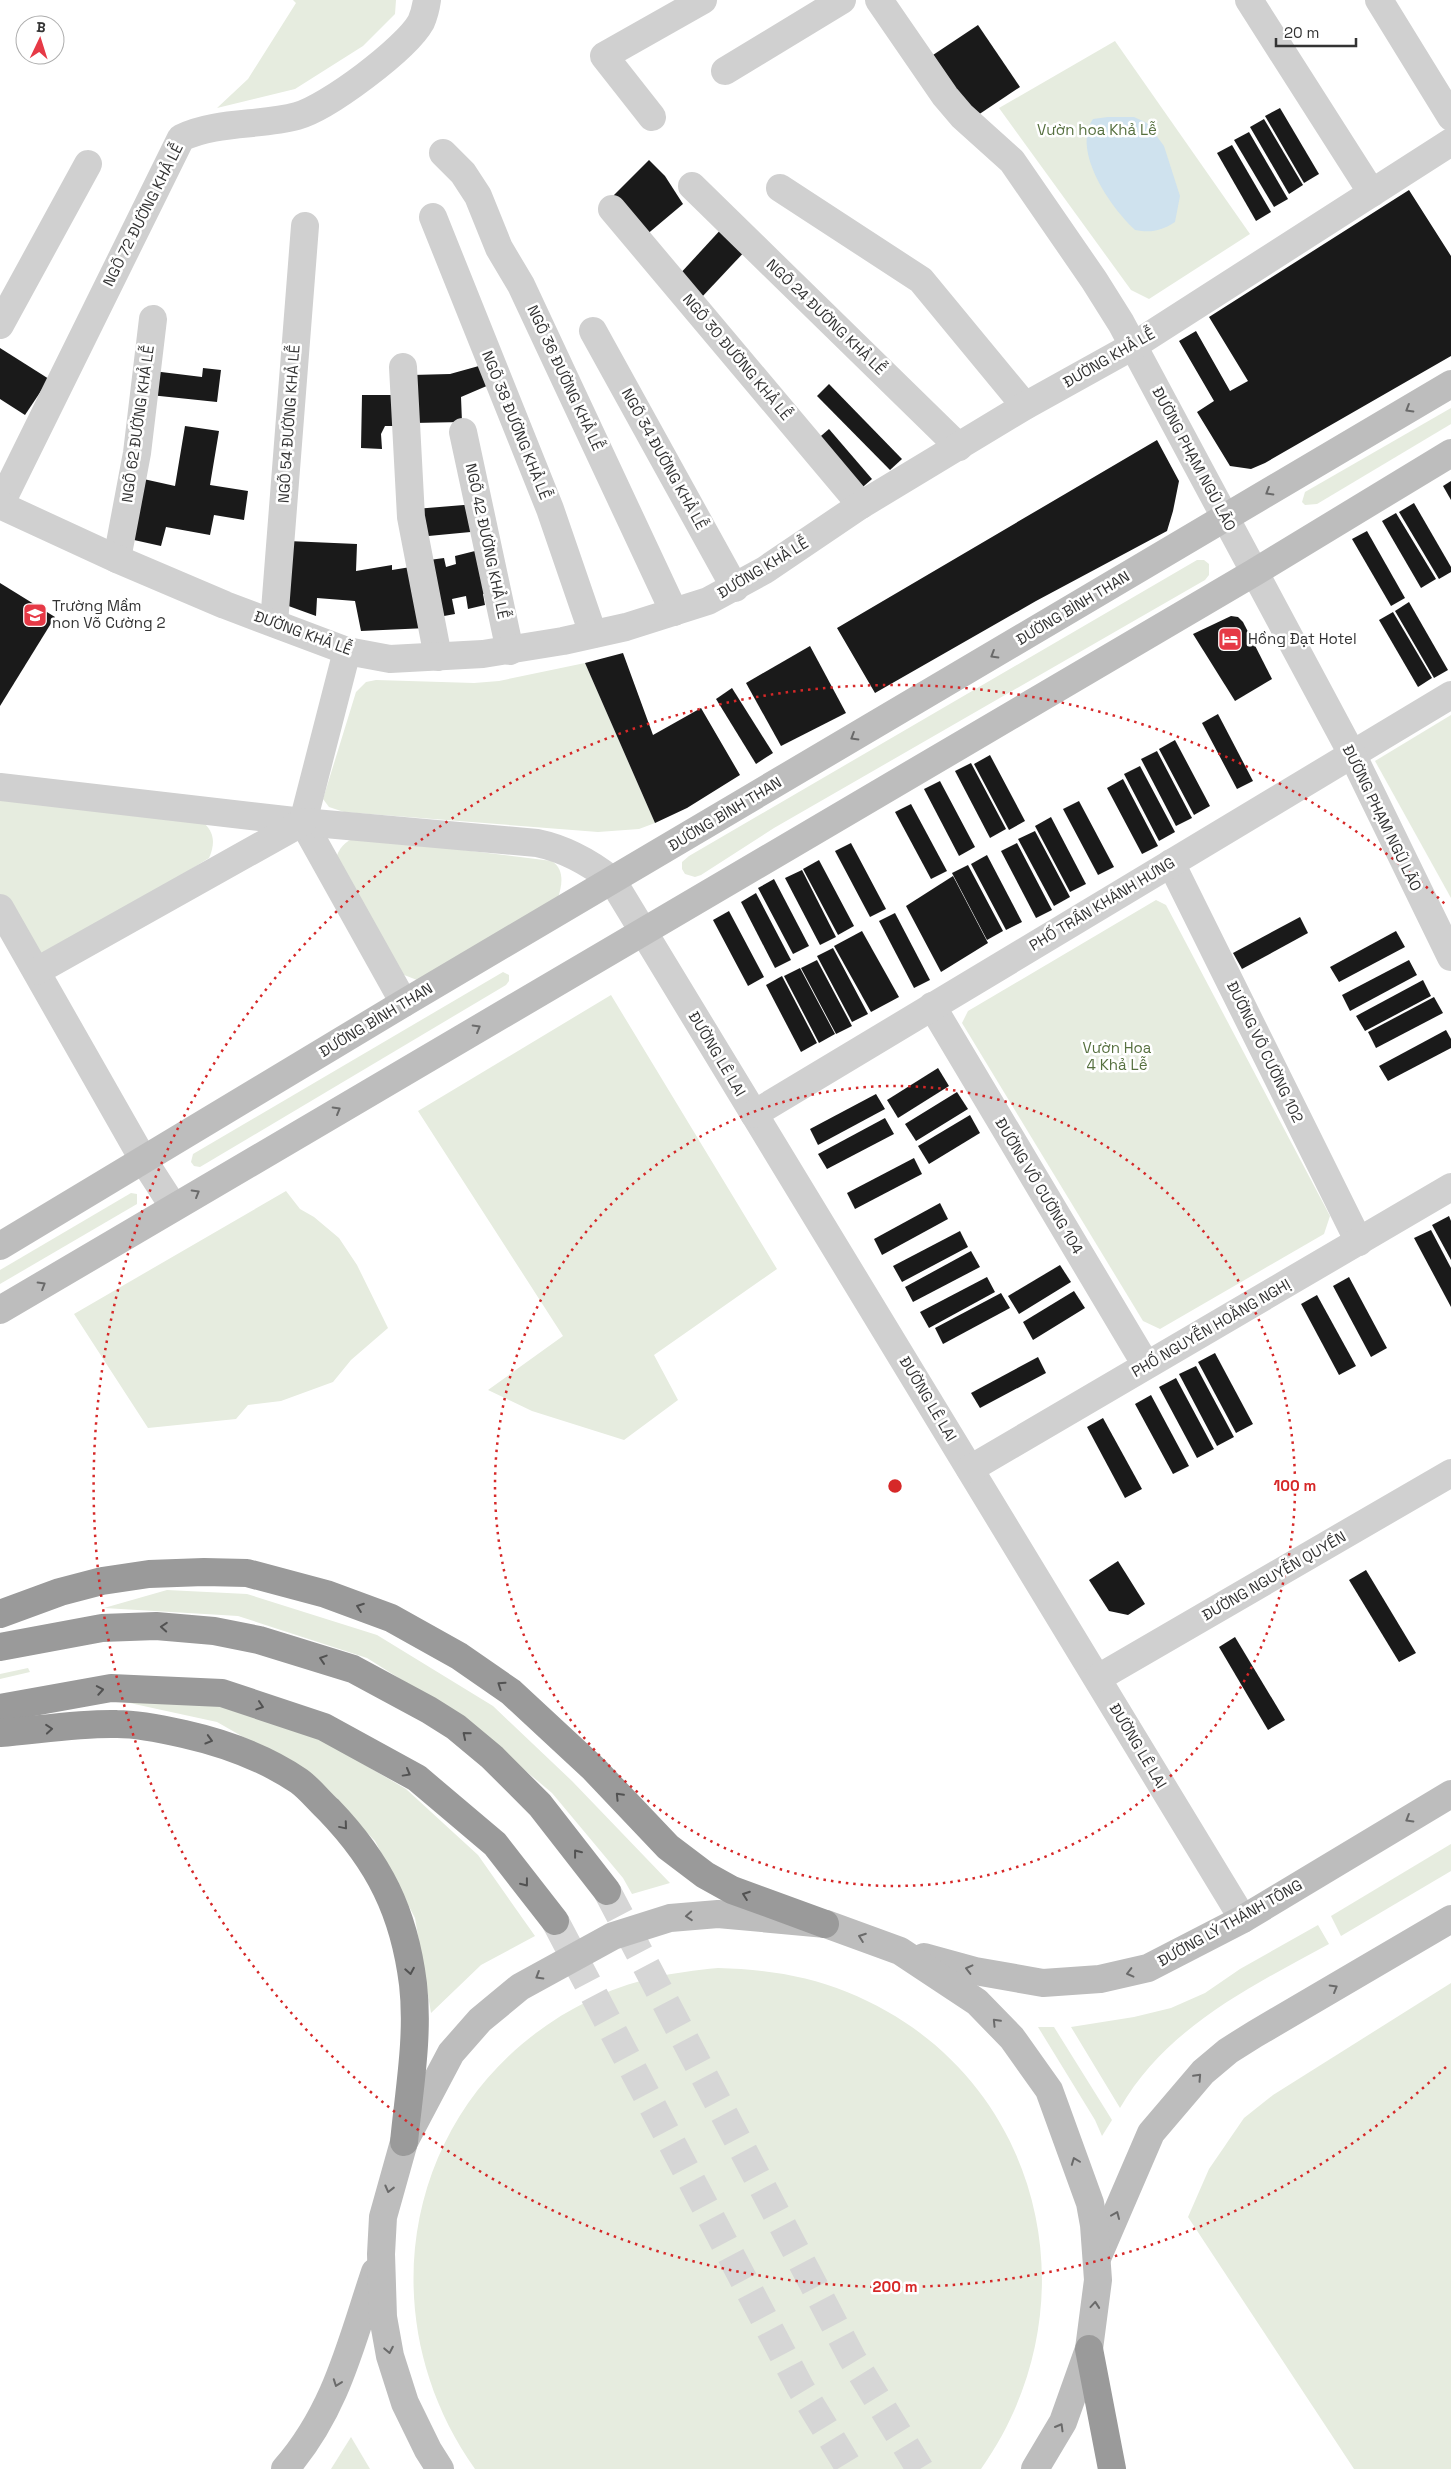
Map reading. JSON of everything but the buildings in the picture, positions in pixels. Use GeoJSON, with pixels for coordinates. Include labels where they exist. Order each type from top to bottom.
{"type":"FeatureCollection","features":[{"type":"Feature","properties":{"kind":"highway"},"geometry":{"type":"LineString","coordinates":[[0,1614],[60,1592],[102,1581],[149,1574],[204,1572],[248,1573],[326,1594],[375,1612],[404,1625],[459,1656],[511,1692],[594,1770],[668,1847],[705,1876],[732,1890],[824,1924]]}},
{"type":"Feature","properties":{"kind":"highway"},"geometry":{"type":"LineString","coordinates":[[0,1647],[102,1628],[156,1626],[214,1630],[259,1640],[353,1669],[456,1726],[492,1757],[540,1805],[607,1891]]}},
{"type":"Feature","properties":{"kind":"highway"},"geometry":{"type":"LineString","coordinates":[[0,1708],[112,1688],[222,1693],[324,1727],[417,1778],[495,1844],[555,1920]]}},
{"type":"Feature","properties":{"kind":"highway"},"geometry":{"type":"LineString","coordinates":[[0,1733],[117,1724],[158,1728],[235,1748],[300,1782],[342,1823],[378,1870],[400,1921],[413,1984],[414,2048],[404,2142]]}},
{"type":"Feature","properties":{"kind":"highway"},"geometry":{"type":"LineString","coordinates":[[1089,2349],[1112,2469]]}},
{"type":"Feature","properties":{"kind":"main road","name":"ĐƯỜNG BÌNH THAN"},"geometry":{"type":"LineString","coordinates":[[0,1246],[404,1003],[1451,384]]}},
{"type":"Feature","properties":{"kind":"main road"},"geometry":{"type":"LineString","coordinates":[[0,1310],[173,1206],[1255,572],[1451,453]]}},
{"type":"Feature","properties":{"kind":"main road","name":"ĐƯỜNG LÝ THÁNH TÔNG"},"geometry":{"type":"LineString","coordinates":[[900,1951],[1020,1980],[1061,1983],[1100,1979],[1148,1968],[1243,1919],[1451,1794]]}},
{"type":"Feature","properties":{"kind":"main road"},"geometry":{"type":"LineString","coordinates":[[440,2469],[410,2414],[390,2356],[383,2316],[381,2254],[385,2206],[404,2142],[451,2053],[480,2020],[520,1988],[613,1936],[670,1918],[718,1914],[824,1924],[900,1951],[977,2002],[1012,2038],[1048,2090],[1090,2203],[1098,2280],[1089,2349],[1063,2422],[1035,2469]]}},
{"type":"Feature","properties":{"kind":"main road"},"geometry":{"type":"LineString","coordinates":[[1097,2260],[1150,2133],[1203,2072],[1228,2051],[1451,1919]]}},
{"type":"Feature","properties":{"kind":"main road"},"geometry":{"type":"LineString","coordinates":[[285,2469],[310,2439],[330,2403],[381,2254]]}},
{"type":"Feature","properties":{"kind":"street","name":"NGÕ 72 ĐƯỜNG KHẢ LỄ"},"geometry":{"type":"LineString","coordinates":[[0,505],[181,138],[225,127],[299,116],[363,79],[390,56],[420,23],[428,0]]}},
{"type":"Feature","properties":{"kind":"street"},"geometry":{"type":"LineString","coordinates":[[652,117],[604,56],[703,0]]}},
{"type":"Feature","properties":{"kind":"street"},"geometry":{"type":"LineString","coordinates":[[725,71],[842,0]]}},
{"type":"Feature","properties":{"kind":"street","name":"ĐƯỜNG PHẠM NGŨ LÃO"},"geometry":{"type":"LineString","coordinates":[[879,0],[945,96],[962,116],[1012,161],[1094,280],[1133,346],[1255,572],[1274,612],[1352,754],[1451,956]]}},
{"type":"Feature","properties":{"kind":"street"},"geometry":{"type":"LineString","coordinates":[[1249,0],[1372,193]]}},
{"type":"Feature","properties":{"kind":"street"},"geometry":{"type":"LineString","coordinates":[[1379,0],[1451,117]]}},
{"type":"Feature","properties":{"kind":"street","name":"ĐƯỜNG KHẢ LỄ"},"geometry":{"type":"LineString","coordinates":[[0,505],[117,559],[274,623],[347,651],[390,659],[510,651],[650,620],[708,601],[735,588],[861,506],[960,448],[1025,406],[1133,346],[1451,142]]}},
{"type":"Feature","properties":{"kind":"street","name":"NGÕ 36 ĐƯỜNG KHẢ LỄ"},"geometry":{"type":"LineString","coordinates":[[444,153],[462,173],[478,196],[499,248],[521,285],[674,612]]}},
{"type":"Feature","properties":{"kind":"street"},"geometry":{"type":"LineString","coordinates":[[0,325],[88,164]]}},
{"type":"Feature","properties":{"kind":"street","name":"NGÕ 24 ĐƯỜNG KHẢ LỄ"},"geometry":{"type":"LineString","coordinates":[[692,186],[960,448]]}},
{"type":"Feature","properties":{"kind":"street"},"geometry":{"type":"LineString","coordinates":[[780,188],[921,280],[1025,406]]}},
{"type":"Feature","properties":{"kind":"street","name":"NGÕ 30 ĐƯỜNG KHẢ LỄ"},"geometry":{"type":"LineString","coordinates":[[612,209],[861,506]]}},
{"type":"Feature","properties":{"kind":"street","name":"NGÕ 38 ĐƯỜNG KHẢ LỄ"},"geometry":{"type":"LineString","coordinates":[[433,217],[550,509],[593,634]]}},
{"type":"Feature","properties":{"kind":"street","name":"NGÕ 54 ĐƯỜNG KHẢ LỄ"},"geometry":{"type":"LineString","coordinates":[[274,623],[305,226]]}},
{"type":"Feature","properties":{"kind":"street","name":"NGÕ 62 ĐƯỜNG KHẢ LỄ"},"geometry":{"type":"LineString","coordinates":[[117,559],[137,453],[153,319]]}},
{"type":"Feature","properties":{"kind":"street","name":"NGÕ 34 ĐƯỜNG KHẢ LỄ"},"geometry":{"type":"LineString","coordinates":[[593,331],[735,588]]}},
{"type":"Feature","properties":{"kind":"street"},"geometry":{"type":"LineString","coordinates":[[403,367],[411,517],[438,657]]}},
{"type":"Feature","properties":{"kind":"street","name":"NGÕ 42 ĐƯỜNG KHẢ LỄ"},"geometry":{"type":"LineString","coordinates":[[463,432],[510,651]]}},
{"type":"Feature","properties":{"kind":"street"},"geometry":{"type":"LineString","coordinates":[[347,651],[303,822],[404,1003]]}},
{"type":"Feature","properties":{"kind":"street","name":"PHỐ TRẦN KHÁNH HƯNG"},"geometry":{"type":"LineString","coordinates":[[754,1114],[1451,695]]}},
{"type":"Feature","properties":{"kind":"street"},"geometry":{"type":"LineString","coordinates":[[0,787],[303,822],[537,843],[566,851],[612,880]]}},
{"type":"Feature","properties":{"kind":"street"},"geometry":{"type":"LineString","coordinates":[[37,971],[303,822]]}},
{"type":"Feature","properties":{"kind":"street","name":"ĐƯỜNG VÕ CƯỜNG 102"},"geometry":{"type":"LineString","coordinates":[[1171,863],[1359,1242]]}},
{"type":"Feature","properties":{"kind":"street","name":"ĐƯỜNG LÊ LAI"},"geometry":{"type":"LineString","coordinates":[[612,880],[1243,1919]]}},
{"type":"Feature","properties":{"kind":"street"},"geometry":{"type":"LineString","coordinates":[[0,908],[144,1161],[173,1206]]}},
{"type":"Feature","properties":{"kind":"street","name":"ĐƯỜNG VÕ CƯỜNG 104"},"geometry":{"type":"LineString","coordinates":[[932,1006],[1146,1366]]}},
{"type":"Feature","properties":{"kind":"street","name":"PHỐ NGUYỄN HOẰNG NGHỊ"},"geometry":{"type":"LineString","coordinates":[[970,1469],[1451,1187]]}},
{"type":"Feature","properties":{"kind":"street","name":"ĐƯỜNG NGUYỄN QUYỀN"},"geometry":{"type":"LineString","coordinates":[[1098,1678],[1451,1473]]}},
{"type":"Feature","properties":{"kind":"green space"},"geometry":{"type":"Polygon","coordinates":[[[293,0],[396,0],[395,14],[363,46],[295,89],[217,108],[248,79],[296,3],[293,0]]]}},
{"type":"Feature","properties":{"kind":"green space","name":"Vườn hoa Khả Lễ"},"geometry":{"type":"Polygon","coordinates":[[[1115,41],[1250,234],[1149,299],[1131,290],[999,108],[1115,41]]]}},
{"type":"Feature","properties":{"kind":"green space"},"geometry":{"type":"Polygon","coordinates":[[[1451,408],[1451,424],[1317,504],[1305,505],[1302,502],[1305,492],[1451,408]]]}},
{"type":"Feature","properties":{"kind":"green space"},"geometry":{"type":"Polygon","coordinates":[[[1197,560],[1204,560],[1209,564],[1209,575],[1205,580],[774,828],[701,875],[695,877],[685,874],[682,869],[682,862],[689,856],[1197,560]]]}},
{"type":"Feature","properties":{"kind":"green space"},"geometry":{"type":"Polygon","coordinates":[[[585,663],[655,823],[639,829],[598,832],[344,812],[329,807],[323,799],[356,692],[366,682],[376,680],[474,683],[499,681],[585,663]]]}},
{"type":"Feature","properties":{"kind":"green space"},"geometry":{"type":"Polygon","coordinates":[[[1451,715],[1451,898],[1375,761],[1451,715]]]}},
{"type":"Feature","properties":{"kind":"green space"},"geometry":{"type":"Polygon","coordinates":[[[0,800],[203,822],[212,835],[212,848],[209,858],[56,953],[43,956],[0,900],[0,800]]]}},
{"type":"Feature","properties":{"kind":"green space"},"geometry":{"type":"Polygon","coordinates":[[[358,837],[552,861],[561,873],[561,888],[558,898],[417,980],[399,973],[335,861],[338,852],[343,846],[358,837]]]}},
{"type":"Feature","properties":{"kind":"green space","name":"Vườn Hoa 4 Khả Lễ"},"geometry":{"type":"Polygon","coordinates":[[[1156,900],[1166,905],[1330,1216],[1324,1234],[1160,1329],[1143,1321],[962,1023],[968,1011],[1156,900]]]}},
{"type":"Feature","properties":{"kind":"green space"},"geometry":{"type":"Polygon","coordinates":[[[503,972],[509,975],[509,981],[506,985],[200,1167],[194,1166],[191,1162],[193,1154],[503,972]]]}},
{"type":"Feature","properties":{"kind":"green space"},"geometry":{"type":"Polygon","coordinates":[[[611,995],[777,1269],[654,1355],[678,1400],[624,1440],[532,1411],[488,1390],[563,1336],[418,1111],[611,995]]]}},
{"type":"Feature","properties":{"kind":"green space"},"geometry":{"type":"Polygon","coordinates":[[[286,1191],[300,1209],[314,1217],[339,1238],[357,1265],[388,1328],[351,1360],[333,1382],[281,1401],[248,1405],[236,1419],[148,1428],[74,1314],[286,1191]]]}},
{"type":"Feature","properties":{"kind":"green space"},"geometry":{"type":"Polygon","coordinates":[[[131,1193],[137,1194],[137,1204],[0,1284],[0,1270],[131,1193]]]}},
{"type":"Feature","properties":{"kind":"green space"},"geometry":{"type":"Polygon","coordinates":[[[167,1590],[247,1594],[377,1635],[493,1706],[572,1781],[670,1883],[632,1894],[623,1878],[552,1793],[464,1719],[367,1658],[238,1616],[104,1608],[167,1590]]]}},
{"type":"Feature","properties":{"kind":"green space"},"geometry":{"type":"Polygon","coordinates":[[[28,1668],[30,1672],[0,1679],[0,1674],[28,1668]]]}},
{"type":"Feature","properties":{"kind":"green space"},"geometry":{"type":"Polygon","coordinates":[[[125,1702],[221,1705],[319,1738],[406,1789],[478,1855],[535,1936],[481,1965],[431,2013],[415,1918],[375,1841],[310,1775],[217,1722],[125,1702]]]}},
{"type":"Feature","properties":{"kind":"green space"},"geometry":{"type":"Polygon","coordinates":[[[1451,1844],[1451,1871],[1341,1936],[1331,1916],[1451,1844]]]}},
{"type":"Feature","properties":{"kind":"green space"},"geometry":{"type":"Polygon","coordinates":[[[1318,1925],[1329,1944],[1241,1993],[1186,2032],[1161,2054],[1139,2079],[1120,2108],[1071,2027],[1134,2017],[1171,2008],[1205,1993],[1240,1969],[1318,1925]]]}},
{"type":"Feature","properties":{"kind":"green space"},"geometry":{"type":"Polygon","coordinates":[[[718,1968],[784,1974],[816,1981],[847,1992],[913,2028],[966,2076],[1006,2133],[1031,2197],[1042,2265],[1037,2335],[1017,2404],[981,2469],[475,2469],[440,2406],[419,2340],[414,2273],[422,2207],[444,2145],[480,2088],[528,2039],[590,2000],[621,1987],[652,1978],[718,1968]]]}},
{"type":"Feature","properties":{"kind":"green space"},"geometry":{"type":"Polygon","coordinates":[[[1451,1983],[1451,2469],[1354,2469],[1188,2217],[1209,2169],[1244,2118],[1273,2095],[1451,1983]]]}},
{"type":"Feature","properties":{"kind":"green space"},"geometry":{"type":"Polygon","coordinates":[[[1038,2027],[1054,2027],[1112,2120],[1102,2136],[1095,2120],[1038,2027]]]}},
{"type":"Feature","properties":{"kind":"green space"},"geometry":{"type":"Polygon","coordinates":[[[351,2437],[370,2469],[331,2469],[351,2437]]]}},
{"type":"Feature","properties":{"kind":"water"},"geometry":{"type":"Polygon","coordinates":[[[1134,117],[1147,123],[1164,146],[1180,196],[1175,222],[1156,231],[1135,230],[1105,194],[1090,162],[1087,147],[1088,132],[1093,119],[1134,117]]]}},
{"type":"Feature","properties":{"kind":"tunnel"},"geometry":{"type":"LineString","coordinates":[[607,1891],[852,2358],[920,2469]]}},
{"type":"Feature","properties":{"kind":"tunnel"},"geometry":{"type":"LineString","coordinates":[[555,1921],[800,2387],[850,2469]]}},
{"type":"Feature","properties":{"kind":"place","name":"Trường Mầm non Võ Cường 2"},"geometry":{"type":"Point","coordinates":[35,615]}},
{"type":"Feature","properties":{"kind":"place","name":"Hồng Đạt Hotel"},"geometry":{"type":"Point","coordinates":[1230,639]}}]}
